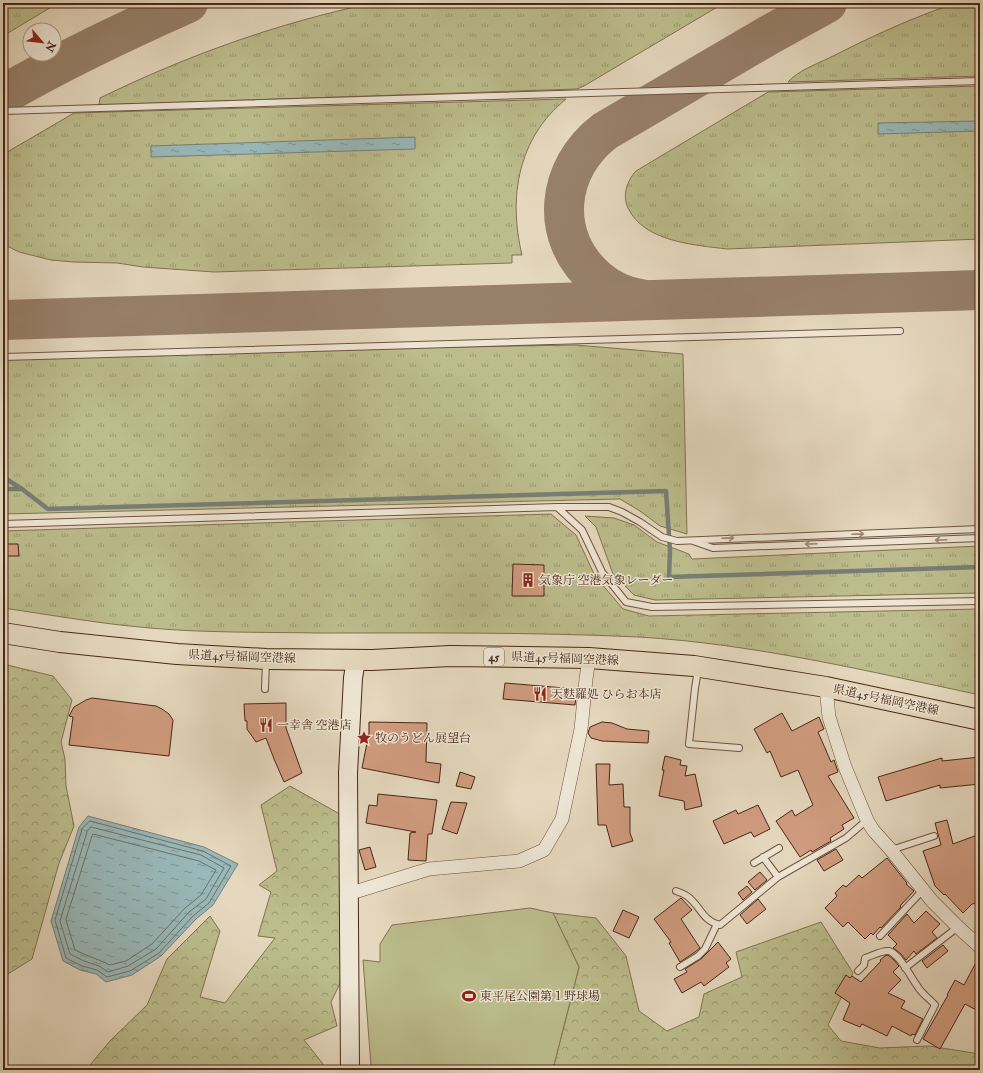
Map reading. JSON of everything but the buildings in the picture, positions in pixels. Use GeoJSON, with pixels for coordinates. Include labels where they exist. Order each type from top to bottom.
{"type":"FeatureCollection","features":[{"type":"Feature","properties":{"kind":"main road","name":"県道45号福岡空港線"},"geometry":{"type":"LineString","coordinates":[[3,633],[60,642],[177,654],[266,659],[356,660],[449,658],[590,658],[699,666],[826,687],[980,720]]}},
{"type":"Feature","properties":{"kind":"street"},"geometry":{"type":"LineString","coordinates":[[348,894],[429,869],[519,861],[544,850],[562,819],[590,658]]}},
{"type":"Feature","properties":{"kind":"street"},"geometry":{"type":"LineString","coordinates":[[350,1070],[348,773],[356,702],[353,678],[356,660]]}},
{"type":"Feature","properties":{"kind":"street"},"geometry":{"type":"LineString","coordinates":[[826,687],[829,717],[845,767],[867,820],[873,830],[923,890],[958,927],[980,946]]}},
{"type":"Feature","properties":{"kind":"lane"},"geometry":{"type":"LineString","coordinates":[[3,111],[980,81]]}},
{"type":"Feature","properties":{"kind":"lane"},"geometry":{"type":"LineString","coordinates":[[3,357],[900,331]]}},
{"type":"Feature","properties":{"kind":"lane"},"geometry":{"type":"LineString","coordinates":[[558,507],[582,530],[602,572],[626,602],[652,607],[980,601]]}},
{"type":"Feature","properties":{"kind":"lane"},"geometry":{"type":"LineString","coordinates":[[3,524],[558,507],[609,507],[640,522],[662,537],[677,541],[980,529]]}},
{"type":"Feature","properties":{"kind":"lane"},"geometry":{"type":"LineString","coordinates":[[689,540],[713,548],[980,538]]}},
{"type":"Feature","properties":{"kind":"lane"},"geometry":{"type":"LineString","coordinates":[[265,689],[266,659]]}},
{"type":"Feature","properties":{"kind":"lane"},"geometry":{"type":"LineString","coordinates":[[699,666],[689,744],[739,748]]}},
{"type":"Feature","properties":{"kind":"lane"},"geometry":{"type":"LineString","coordinates":[[676,891],[687,896],[705,918],[720,925],[778,877],[846,838],[867,820]]}},
{"type":"Feature","properties":{"kind":"lane"},"geometry":{"type":"LineString","coordinates":[[891,850],[934,836]]}},
{"type":"Feature","properties":{"kind":"lane"},"geometry":{"type":"LineString","coordinates":[[754,863],[779,848]]}},
{"type":"Feature","properties":{"kind":"lane"},"geometry":{"type":"LineString","coordinates":[[763,857],[778,877]]}},
{"type":"Feature","properties":{"kind":"lane"},"geometry":{"type":"LineString","coordinates":[[880,936],[923,890]]}},
{"type":"Feature","properties":{"kind":"lane"},"geometry":{"type":"LineString","coordinates":[[680,967],[698,956],[705,949],[717,924]]}},
{"type":"Feature","properties":{"kind":"lane"},"geometry":{"type":"LineString","coordinates":[[905,968],[958,927]]}},
{"type":"Feature","properties":{"kind":"lane"},"geometry":{"type":"LineString","coordinates":[[858,971],[864,965],[865,958],[886,951],[894,954],[918,988],[935,1005],[916,1040]]}},
{"type":"Feature","properties":{"kind":"green space"},"geometry":{"type":"Polygon","coordinates":[[[3,3],[58,3],[26,22],[22,22],[22,25],[3,36],[3,3]]]}},
{"type":"Feature","properties":{"kind":"green space"},"geometry":{"type":"Polygon","coordinates":[[[373,3],[724,3],[577,89],[99,105],[100,98],[133,82],[200,54],[303,20],[373,3]]]}},
{"type":"Feature","properties":{"kind":"green space"},"geometry":{"type":"Polygon","coordinates":[[[957,3],[980,3],[980,76],[788,82],[806,69],[907,21],[957,3]]]}},
{"type":"Feature","properties":{"kind":"green space"},"geometry":{"type":"Polygon","coordinates":[[[980,86],[980,239],[727,249],[700,246],[672,240],[658,235],[646,228],[636,219],[626,203],[626,188],[636,171],[768,92],[980,86]]]}},
{"type":"Feature","properties":{"kind":"green space"},"geometry":{"type":"Polygon","coordinates":[[[566,99],[550,115],[537,132],[527,150],[517,190],[516,212],[522,255],[512,255],[512,263],[214,272],[143,267],[117,263],[51,260],[19,252],[3,244],[3,157],[9,151],[74,113],[566,99]]]}},
{"type":"Feature","properties":{"kind":"green space"},"geometry":{"type":"Polygon","coordinates":[[[576,345],[683,354],[687,534],[660,526],[640,511],[620,499],[3,514],[3,359],[275,350],[576,345]]]}},
{"type":"Feature","properties":{"kind":"green space"},"geometry":{"type":"Polygon","coordinates":[[[551,514],[576,535],[595,576],[623,609],[649,616],[980,609],[980,695],[853,668],[768,652],[639,637],[559,634],[192,631],[113,624],[3,608],[3,531],[551,514]]]}},
{"type":"Feature","properties":{"kind":"green space"},"geometry":{"type":"Polygon","coordinates":[[[585,516],[614,518],[634,525],[657,542],[689,554],[692,559],[980,546],[980,593],[655,600],[634,595],[613,574],[596,527],[585,516]]]}},
{"type":"Feature","properties":{"kind":"green space"},"geometry":{"type":"Polygon","coordinates":[[[3,664],[53,676],[72,700],[61,742],[65,759],[66,786],[74,826],[59,863],[32,959],[3,977],[3,664]]]}},
{"type":"Feature","properties":{"kind":"green space"},"geometry":{"type":"Polygon","coordinates":[[[290,786],[345,817],[339,855],[353,863],[351,961],[331,1002],[337,1026],[304,1040],[323,1064],[323,1070],[86,1070],[110,1041],[147,1005],[167,959],[210,916],[220,931],[200,997],[225,1003],[275,938],[258,936],[271,892],[259,885],[277,871],[261,805],[290,786]]]}},
{"type":"Feature","properties":{"kind":"green space","name":"東平尾公園第１野球場"},"geometry":{"type":"Polygon","coordinates":[[[530,908],[553,913],[579,967],[554,1065],[548,1070],[374,1070],[371,1066],[363,960],[380,962],[380,944],[392,925],[530,908]]]}},
{"type":"Feature","properties":{"kind":"green space"},"geometry":{"type":"Polygon","coordinates":[[[553,913],[596,918],[626,956],[639,1011],[667,1031],[699,1017],[704,994],[742,977],[736,952],[821,922],[853,973],[828,1025],[841,1041],[880,1048],[929,1046],[980,1054],[980,1070],[548,1070],[554,1065],[579,967],[553,913]]]}},
{"type":"Feature","properties":{"kind":"water"},"geometry":{"type":"Polygon","coordinates":[[[980,121],[980,131],[878,134],[878,123],[980,121]]]}},
{"type":"Feature","properties":{"kind":"water"},"geometry":{"type":"Polygon","coordinates":[[[415,137],[415,149],[151,157],[151,146],[415,137]]]}},
{"type":"Feature","properties":{"kind":"water"},"geometry":{"type":"Polygon","coordinates":[[[88,816],[204,847],[238,864],[213,905],[196,919],[161,956],[132,975],[106,982],[96,974],[80,970],[63,961],[51,921],[79,827],[88,816]]]}},
{"type":"Feature","properties":{"kind":"waterway"},"geometry":{"type":"LineString","coordinates":[[3,477],[22,489],[48,509],[666,491],[670,550],[669,577],[980,567]]}},
{"type":"Feature","properties":{"kind":"waterway"},"geometry":{"type":"LineString","coordinates":[[3,489],[21,489]]}},
{"type":"Feature","properties":{"kind":"taxiway"},"geometry":{"type":"LineString","coordinates":[[3,95],[94,46],[188,3]]}},
{"type":"Feature","properties":{"kind":"taxiway"},"geometry":{"type":"LineString","coordinates":[[641,299],[618,292],[597,279],[581,262],[571,243],[565,223],[564,203],[568,183],[576,164],[589,146],[605,131],[769,35],[827,3]]}},
{"type":"Feature","properties":{"kind":"taxiway"},"geometry":{"type":"LineString","coordinates":[[3,320],[980,290]]}},
{"type":"Feature","properties":{"kind":"place","name":"気象庁 空港気象レーダー"},"geometry":{"type":"Point","coordinates":[528,580]}},
{"type":"Feature","properties":{"kind":"place","name":"天麩羅処 ひらお本店"},"geometry":{"type":"Point","coordinates":[540,694]}},
{"type":"Feature","properties":{"kind":"place","name":"一幸舎 空港店"},"geometry":{"type":"Point","coordinates":[266,725]}},
{"type":"Feature","properties":{"kind":"place","name":"牧のうどん展望台"},"geometry":{"type":"Point","coordinates":[364,738]}},
{"type":"Feature","properties":{"kind":"place","name":"東平尾公園第１野球場"},"geometry":{"type":"Point","coordinates":[469,996]}}]}
